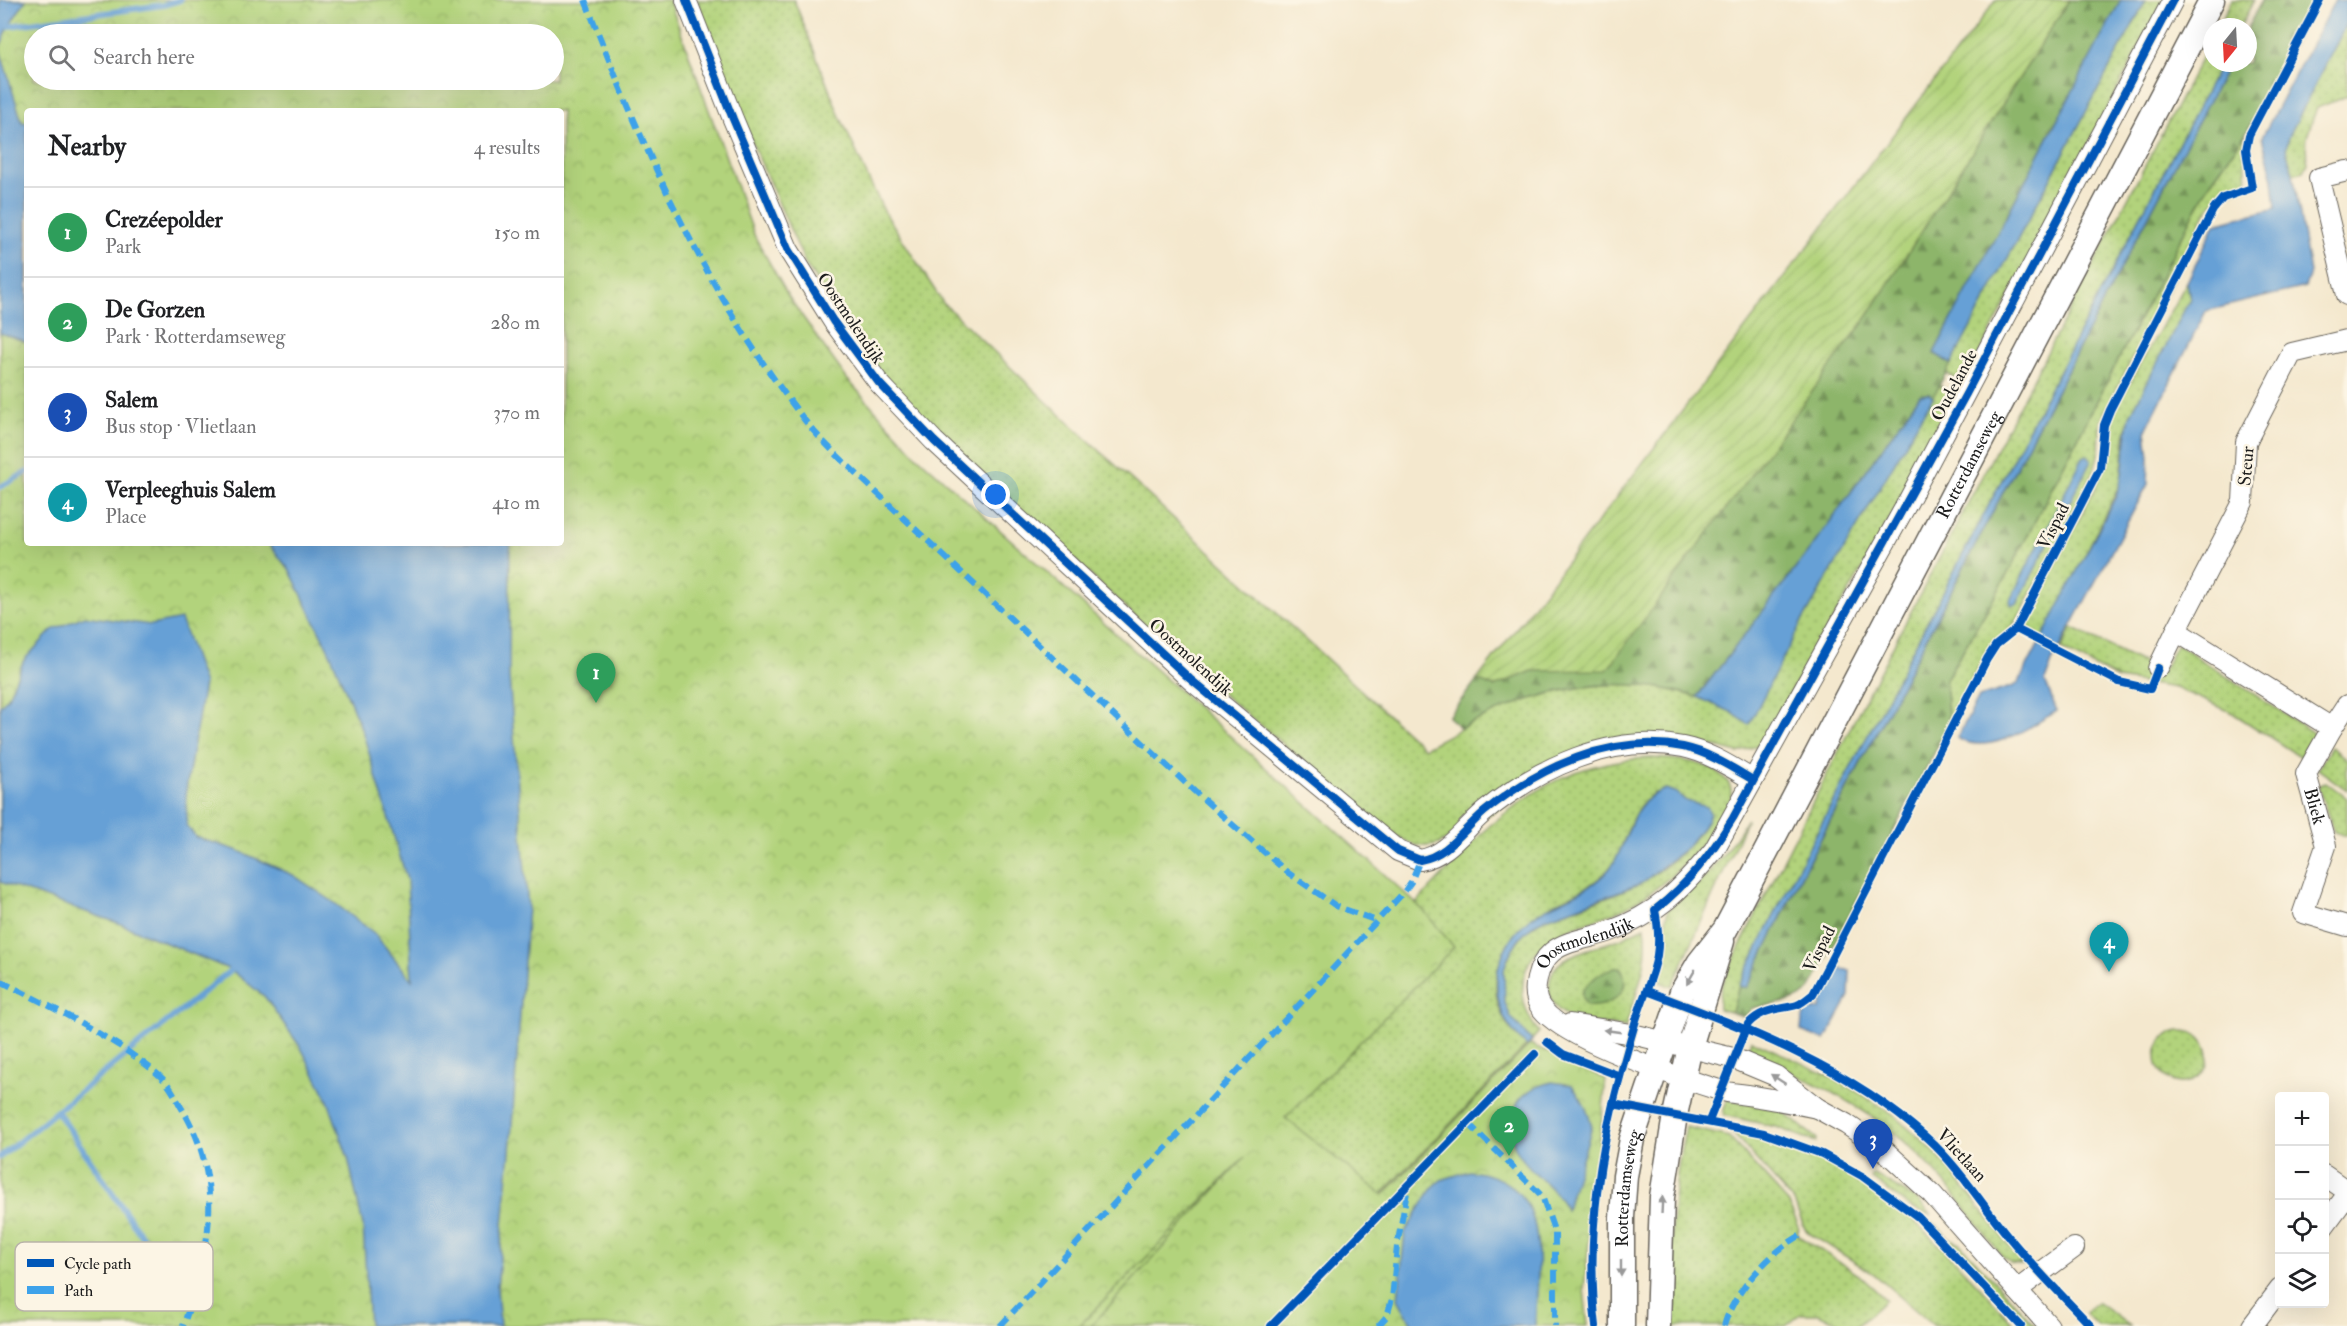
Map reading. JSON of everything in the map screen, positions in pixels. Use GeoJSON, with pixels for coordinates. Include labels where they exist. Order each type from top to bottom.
{"type":"FeatureCollection","features":[{"type":"Feature","properties":{"kind":"main road","name":"Rotterdamseweg"},"geometry":{"type":"LineString","coordinates":[[1622,1326],[1621,1263],[1625,1176],[1632,1139],[1682,992],[1699,963],[1725,930],[2212,0]]}},
{"type":"Feature","properties":{"kind":"main road","name":"Rotterdamseweg"},"geometry":{"type":"LineString","coordinates":[[1658,1326],[1662,1197],[1682,1076],[1725,930]]}},
{"type":"Feature","properties":{"kind":"street","name":"Oostmolendijk"},"geometry":{"type":"LineString","coordinates":[[686,0],[788,249],[832,321],[879,383],[934,441],[1190,679],[1398,851],[1420,860],[1441,854],[1482,814],[1513,789],[1544,771],[1573,759],[1609,749],[1647,744],[1683,747],[1714,758],[1753,780],[1714,850],[1672,897],[1655,910],[1628,923],[1554,950],[1544,960],[1538,975],[1537,998],[1541,1009],[1558,1023],[1577,1035],[1608,1049],[1682,1076]]}},
{"type":"Feature","properties":{"kind":"street","name":"Oudelande"},"geometry":{"type":"LineString","coordinates":[[1753,780],[1966,394],[2172,0]]}},
{"type":"Feature","properties":{"kind":"street"},"geometry":{"type":"LineString","coordinates":[[2347,171],[2319,178],[2347,295]]}},
{"type":"Feature","properties":{"kind":"street","name":"Steur"},"geometry":{"type":"LineString","coordinates":[[2158,669],[2243,502],[2246,442],[2292,353],[2347,340]]}},
{"type":"Feature","properties":{"kind":"street"},"geometry":{"type":"LineString","coordinates":[[2176,631],[2331,728],[2347,705]]}},
{"type":"Feature","properties":{"kind":"street","name":"Bliek"},"geometry":{"type":"LineString","coordinates":[[2331,728],[2306,774],[2326,846],[2303,913],[2347,926]]}},
{"type":"Feature","properties":{"kind":"street"},"geometry":{"type":"LineString","coordinates":[[1558,1023],[1632,1034],[1690,1047],[1733,1058],[1776,1076],[1817,1108],[1846,1124],[1884,1150],[1932,1194],[2049,1326]]}},
{"type":"Feature","properties":{"kind":"street"},"geometry":{"type":"LineString","coordinates":[[1682,1076],[1721,1090],[1817,1108]]}},
{"type":"Feature","properties":{"kind":"street"},"geometry":{"type":"LineString","coordinates":[[2329,1179],[2347,1193],[2329,1220]]}},
{"type":"Feature","properties":{"kind":"street"},"geometry":{"type":"LineString","coordinates":[[2017,1290],[2074,1248]]}},
{"type":"Feature","properties":{"kind":"street"},"geometry":{"type":"LineString","coordinates":[[2252,1326],[2275,1295]]}},
{"type":"Feature","properties":{"kind":"green space"},"geometry":{"type":"Polygon","coordinates":[[[0,0],[669,0],[755,237],[790,299],[847,379],[917,456],[1372,863],[1423,910],[1454,947],[1285,1118],[1383,1195],[1530,1044],[1606,1079],[1584,1289],[1588,1326],[1091,1326],[1245,1157],[1079,1326],[0,1326],[0,0]]]}},
{"type":"Feature","properties":{"kind":"green space"},"geometry":{"type":"Polygon","coordinates":[[[697,0],[794,0],[838,112],[884,211],[943,303],[1050,405],[1424,748],[1516,704],[1569,690],[1624,684],[1678,690],[1705,699],[1730,711],[1749,724],[1800,625],[1939,385],[1956,397],[1868,559],[1764,739],[1758,745],[1738,753],[1705,744],[1617,739],[1439,844],[1419,846],[1390,832],[1196,672],[950,446],[867,358],[806,265],[743,122],[697,0]]]}},
{"type":"Feature","properties":{"kind":"green space"},"geometry":{"type":"Polygon","coordinates":[[[1996,0],[2069,0],[1867,317],[1607,670],[1532,671],[1494,687],[1477,680],[1996,0]]]}},
{"type":"Feature","properties":{"kind":"green space"},"geometry":{"type":"Polygon","coordinates":[[[2069,0],[2121,0],[1934,353],[1951,364],[1933,397],[1929,394],[1920,395],[1812,547],[1697,697],[1666,689],[1636,685],[1606,685],[1547,694],[1490,714],[1461,728],[1448,717],[1477,680],[1494,687],[1532,671],[1609,666],[1867,317],[2069,0]]]}},
{"type":"Feature","properties":{"kind":"green space"},"geometry":{"type":"Polygon","coordinates":[[[2146,0],[2164,0],[1964,383],[1946,373],[2146,0]]]}},
{"type":"Feature","properties":{"kind":"green space"},"geometry":{"type":"Polygon","coordinates":[[[2232,0],[2254,0],[2245,18],[2223,18],[2232,0]]]}},
{"type":"Feature","properties":{"kind":"green space"},"geometry":{"type":"Polygon","coordinates":[[[2262,0],[2316,0],[2246,133],[2208,186],[2005,579],[1945,681],[1949,725],[1810,990],[1791,1001],[1752,1008],[1745,1017],[1732,1013],[1739,985],[1747,987],[1802,875],[2224,72],[2257,72],[2257,18],[2253,18],[2262,0]]]}},
{"type":"Feature","properties":{"kind":"green space"},"geometry":{"type":"Polygon","coordinates":[[[2347,23],[2347,96],[2317,108],[2309,129],[2308,163],[2304,171],[2293,174],[2286,149],[2289,136],[2347,23]]]}},
{"type":"Feature","properties":{"kind":"green space"},"geometry":{"type":"Polygon","coordinates":[[[2203,55],[2203,72],[2216,72],[1796,872],[1739,985],[1732,1013],[1719,1009],[1721,990],[1728,971],[1860,709],[2203,55]]]}},
{"type":"Feature","properties":{"kind":"green space"},"geometry":{"type":"Polygon","coordinates":[[[2246,133],[2244,152],[2247,184],[2216,200],[2208,209],[2100,422],[2099,452],[2093,473],[2018,619],[2010,630],[1988,649],[1949,725],[1945,681],[2005,579],[2208,186],[2246,133]]]}},
{"type":"Feature","properties":{"kind":"green space"},"geometry":{"type":"Polygon","coordinates":[[[2187,282],[2190,299],[2130,416],[2125,436],[2121,482],[2043,640],[2026,630],[2026,621],[2094,490],[2107,460],[2111,416],[2187,282]]]}},
{"type":"Feature","properties":{"kind":"green space"},"geometry":{"type":"Polygon","coordinates":[[[2072,628],[2162,672],[2177,644],[2315,734],[2304,748],[2302,758],[2231,712],[2176,688],[2118,679],[2061,649],[2072,628]]]}},
{"type":"Feature","properties":{"kind":"green space"},"geometry":{"type":"Polygon","coordinates":[[[2331,747],[2347,759],[2347,790],[2318,769],[2331,747]]]}},
{"type":"Feature","properties":{"kind":"green space"},"geometry":{"type":"Polygon","coordinates":[[[1650,758],[1692,762],[1720,774],[1727,781],[1731,792],[1730,803],[1725,813],[1688,860],[1652,892],[1613,913],[1565,931],[1544,944],[1535,953],[1525,973],[1523,983],[1524,1003],[1539,1032],[1531,1041],[1509,1015],[1503,998],[1504,971],[1514,946],[1533,926],[1544,919],[1605,898],[1661,870],[1693,840],[1705,822],[1707,808],[1686,801],[1677,793],[1653,793],[1641,804],[1635,814],[1617,856],[1607,871],[1590,885],[1537,914],[1515,934],[1501,960],[1496,988],[1498,1003],[1505,1021],[1527,1045],[1379,1197],[1139,1326],[1018,1326],[1487,828],[1543,787],[1562,778],[1603,764],[1650,758]]]}},
{"type":"Feature","properties":{"kind":"green space"},"geometry":{"type":"Polygon","coordinates":[[[2326,782],[2347,798],[2347,836],[2334,832],[2318,786],[2326,782]]]}},
{"type":"Feature","properties":{"kind":"green space"},"geometry":{"type":"Polygon","coordinates":[[[1747,819],[1672,987],[1660,982],[1668,910],[1703,879],[1725,853],[1747,819]]]}},
{"type":"Feature","properties":{"kind":"green space"},"geometry":{"type":"Polygon","coordinates":[[[1645,927],[1644,965],[1626,1027],[1578,1020],[1558,1010],[1552,1001],[1549,986],[1553,972],[1561,962],[1577,953],[1620,939],[1645,927]]]}},
{"type":"Feature","properties":{"kind":"green space"},"geometry":{"type":"Polygon","coordinates":[[[1614,968],[1621,968],[1624,977],[1622,992],[1611,1001],[1587,1006],[1582,998],[1582,990],[1598,975],[1614,968]]]}},
{"type":"Feature","properties":{"kind":"green space"},"geometry":{"type":"Polygon","coordinates":[[[2177,1031],[2187,1031],[2196,1035],[2204,1043],[2208,1057],[2204,1071],[2196,1079],[2187,1083],[2177,1083],[2168,1079],[2160,1071],[2156,1062],[2156,1052],[2160,1043],[2168,1035],[2177,1031]]]}},
{"type":"Feature","properties":{"kind":"green space"},"geometry":{"type":"Polygon","coordinates":[[[1751,1040],[1842,1083],[1893,1115],[1947,1166],[2023,1264],[2011,1263],[2002,1256],[1940,1178],[1899,1137],[1837,1095],[1746,1053],[1751,1040]]]}},
{"type":"Feature","properties":{"kind":"green space"},"geometry":{"type":"Polygon","coordinates":[[[1728,1099],[1782,1111],[1817,1139],[1816,1142],[1776,1127],[1724,1115],[1728,1099]]]}},
{"type":"Feature","properties":{"kind":"green space"},"geometry":{"type":"Polygon","coordinates":[[[1686,1127],[1729,1137],[1788,1202],[1799,1227],[1797,1235],[1859,1275],[1886,1300],[1857,1326],[1847,1326],[1818,1314],[1801,1314],[1786,1326],[1671,1326],[1674,1201],[1686,1127]]]}},
{"type":"Feature","properties":{"kind":"green space"},"geometry":{"type":"Polygon","coordinates":[[[1730,1130],[1778,1142],[1820,1158],[1857,1178],[1922,1228],[2016,1326],[1934,1326],[1874,1274],[1810,1234],[1805,1229],[1794,1202],[1730,1130]]]}},
{"type":"Feature","properties":{"kind":"green space"},"geometry":{"type":"Polygon","coordinates":[[[1873,1174],[1916,1199],[1932,1215],[1913,1209],[1871,1178],[1873,1174]]]}},
{"type":"Feature","properties":{"kind":"green space"},"geometry":{"type":"Polygon","coordinates":[[[1925,1221],[1935,1224],[1959,1243],[2036,1326],[2025,1326],[1925,1221]]]}},
{"type":"Feature","properties":{"kind":"green space"},"geometry":{"type":"Polygon","coordinates":[[[2097,1302],[2130,1326],[2098,1326],[2085,1313],[2097,1302]]]}},
{"type":"Feature","properties":{"kind":"water"},"geometry":{"type":"Polygon","coordinates":[[[0,0],[26,0],[9,26],[0,47],[0,0]]]}},
{"type":"Feature","properties":{"kind":"water"},"geometry":{"type":"Polygon","coordinates":[[[2121,0],[2146,0],[1951,364],[1934,353],[2121,0]]]}},
{"type":"Feature","properties":{"kind":"water"},"geometry":{"type":"Polygon","coordinates":[[[2335,0],[2347,0],[2347,23],[2289,136],[2286,149],[2293,174],[2310,273],[2305,287],[2206,311],[2146,430],[2149,457],[2148,484],[2052,662],[2045,681],[2057,711],[2022,732],[1996,742],[1969,743],[1957,738],[1979,697],[2014,686],[2019,682],[2116,496],[2130,416],[2190,299],[2187,282],[2215,224],[2276,208],[2273,179],[2262,137],[2335,0]]]}},
{"type":"Feature","properties":{"kind":"water"},"geometry":{"type":"Polygon","coordinates":[[[0,50],[24,122],[24,341],[0,333],[0,50]]]}},
{"type":"Feature","properties":{"kind":"water"},"geometry":{"type":"Polygon","coordinates":[[[2216,72],[2224,72],[1802,874],[1747,987],[1741,987],[1739,985],[1796,872],[2216,72]]]}},
{"type":"Feature","properties":{"kind":"water"},"geometry":{"type":"Polygon","coordinates":[[[1929,394],[1933,397],[1800,625],[1749,725],[1731,712],[1697,697],[1812,547],[1920,395],[1929,394]]]}},
{"type":"Feature","properties":{"kind":"water"},"geometry":{"type":"Polygon","coordinates":[[[2088,455],[2091,461],[2017,604],[2011,605],[2010,600],[2083,457],[2088,455]]]}},
{"type":"Feature","properties":{"kind":"water"},"geometry":{"type":"Polygon","coordinates":[[[270,546],[510,546],[509,677],[528,907],[510,1152],[497,1288],[500,1326],[369,1326],[363,1226],[348,1158],[327,1098],[301,1048],[265,997],[231,970],[118,923],[0,882],[0,706],[8,697],[24,660],[52,630],[84,616],[151,625],[181,619],[204,684],[186,790],[187,826],[196,837],[239,851],[293,875],[332,901],[374,933],[412,980],[407,880],[363,733],[330,653],[290,571],[270,546]]]}},
{"type":"Feature","properties":{"kind":"water"},"geometry":{"type":"Polygon","coordinates":[[[1666,789],[1677,793],[1686,801],[1707,807],[1710,813],[1707,821],[1687,847],[1642,883],[1534,924],[1518,940],[1507,959],[1504,970],[1505,1003],[1511,1017],[1532,1041],[1527,1046],[1505,1020],[1499,1004],[1497,976],[1508,943],[1531,917],[1587,888],[1603,876],[1617,857],[1631,823],[1643,803],[1666,789]]]}},
{"type":"Feature","properties":{"kind":"water"},"geometry":{"type":"Polygon","coordinates":[[[1836,969],[1850,970],[1849,997],[1825,1040],[1801,1031],[1802,1020],[1806,1011],[1820,1009],[1821,999],[1836,969]]]}},
{"type":"Feature","properties":{"kind":"water"},"geometry":{"type":"Polygon","coordinates":[[[1552,1082],[1572,1085],[1587,1110],[1592,1127],[1566,1210],[1559,1198],[1520,1155],[1511,1129],[1516,1106],[1523,1096],[1539,1086],[1552,1082]]]}},
{"type":"Feature","properties":{"kind":"water"},"geometry":{"type":"Polygon","coordinates":[[[1469,1171],[1497,1178],[1516,1190],[1528,1207],[1535,1228],[1538,1252],[1535,1326],[1413,1326],[1398,1299],[1405,1232],[1432,1188],[1441,1180],[1469,1171]]]}},
{"type":"Feature","properties":{"kind":"waterway"},"geometry":{"type":"LineString","coordinates":[[9,26],[163,5],[180,0]]}},
{"type":"Feature","properties":{"kind":"waterway"},"geometry":{"type":"LineString","coordinates":[[0,487],[24,474]]}},
{"type":"Feature","properties":{"kind":"waterway"},"geometry":{"type":"LineString","coordinates":[[0,1157],[231,970]]}},
{"type":"Feature","properties":{"kind":"waterway"},"geometry":{"type":"LineString","coordinates":[[57,1111],[146,1242]]}},
{"type":"Feature","properties":{"kind":"marked path"},"geometry":{"type":"LineString","coordinates":[[585,0],[653,162],[705,267],[766,367],[820,438],[1194,791],[1287,872],[1336,906],[1377,921]]}},
{"type":"Feature","properties":{"kind":"marked path"},"geometry":{"type":"LineString","coordinates":[[1000,1326],[1404,892],[1420,860]]}},
{"type":"Feature","properties":{"kind":"marked path"},"geometry":{"type":"LineString","coordinates":[[0,981],[124,1049],[164,1080],[195,1134],[204,1161],[209,1188],[206,1242]]}},
{"type":"Feature","properties":{"kind":"marked path"},"geometry":{"type":"LineString","coordinates":[[1468,1123],[1542,1196],[1555,1233],[1555,1326]]}},
{"type":"Feature","properties":{"kind":"marked path"},"geometry":{"type":"LineString","coordinates":[[1378,1326],[1387,1316],[1392,1299],[1397,1246],[1408,1187]]}},
{"type":"Feature","properties":{"kind":"marked path"},"geometry":{"type":"LineString","coordinates":[[1724,1326],[1736,1300],[1755,1273],[1779,1250],[1803,1234]]}},
{"type":"Feature","properties":{"kind":"marked path"},"geometry":{"type":"LineString","coordinates":[[183,1326],[188,1311]]}},
{"type":"Feature","properties":{"kind":"cycle path"},"geometry":{"type":"LineString","coordinates":[[686,0],[788,249],[833,321],[879,383],[934,441],[1190,679],[1398,851],[1420,860],[1430,858],[1447,848],[1484,812],[1528,781],[1552,768],[1603,750],[1629,745],[1656,744],[1683,747],[1710,756],[1753,780]]}},
{"type":"Feature","properties":{"kind":"cycle path"},"geometry":{"type":"LineString","coordinates":[[1596,1326],[1592,1270],[1598,1186],[1616,1093],[1657,955],[1658,927],[1655,910],[1698,868],[1733,818],[1966,394],[2173,0]]}},
{"type":"Feature","properties":{"kind":"cycle path","name":"Vispad"},"geometry":{"type":"LineString","coordinates":[[1709,1121],[1748,1024],[1765,1012],[1797,1005],[1813,994],[1987,659],[1996,645],[2016,629],[2100,468],[2104,425],[2110,410],[2213,210],[2223,198],[2252,188],[2246,150],[2249,135],[2320,0]]}},
{"type":"Feature","properties":{"kind":"cycle path"},"geometry":{"type":"LineString","coordinates":[[2016,629],[2119,682],[2150,689],[2158,668]]}},
{"type":"Feature","properties":{"kind":"cycle path","name":"Vlietlaan"},"geometry":{"type":"LineString","coordinates":[[1647,991],[1721,1019],[1794,1051],[1864,1090],[1896,1113],[1927,1138],[1949,1160],[2018,1248],[2091,1326]]}},
{"type":"Feature","properties":{"kind":"cycle path"},"geometry":{"type":"LineString","coordinates":[[1547,1042],[1563,1054],[1620,1076]]}},
{"type":"Feature","properties":{"kind":"cycle path"},"geometry":{"type":"LineString","coordinates":[[1271,1326],[1535,1054]]}},
{"type":"Feature","properties":{"kind":"cycle path"},"geometry":{"type":"LineString","coordinates":[[1613,1104],[1764,1133],[1822,1154],[1862,1176],[1918,1217],[2021,1326]]}},
{"type":"Feature","properties":{"kind":"place","name":"Crezéepolder"},"geometry":{"type":"Point","coordinates":[596,703]}},
{"type":"Feature","properties":{"kind":"place","name":"Verpleeghuis Salem"},"geometry":{"type":"Point","coordinates":[2109,972]}},
{"type":"Feature","properties":{"kind":"place","name":"De Gorzen"},"geometry":{"type":"Point","coordinates":[1509,1156]}},
{"type":"Feature","properties":{"kind":"place","name":"Salem"},"geometry":{"type":"Point","coordinates":[1873,1169]}}]}
